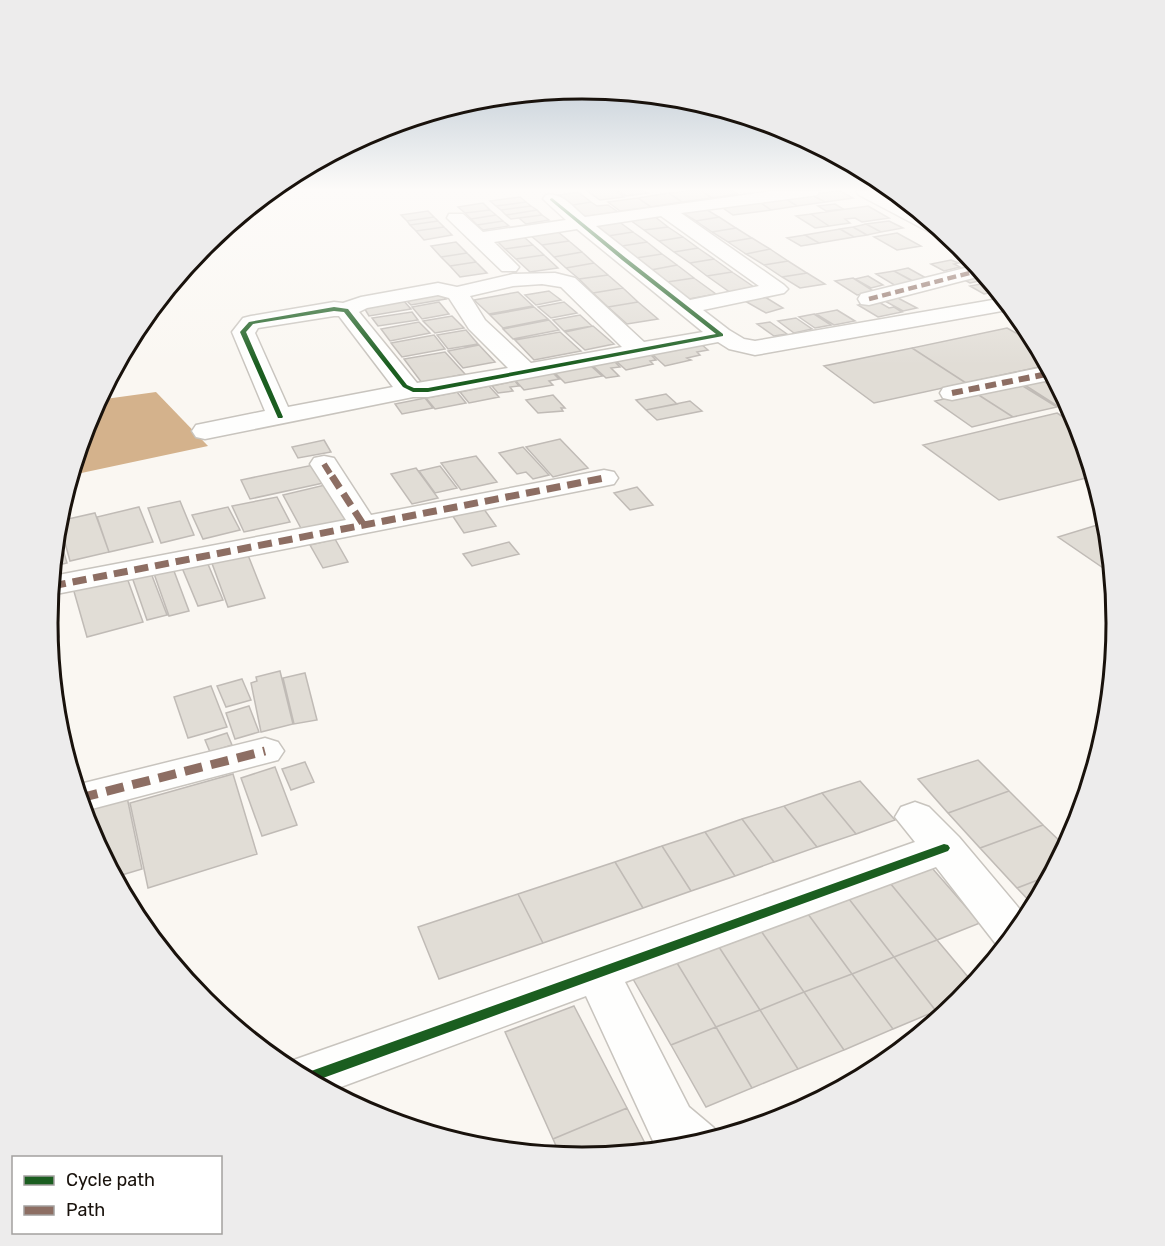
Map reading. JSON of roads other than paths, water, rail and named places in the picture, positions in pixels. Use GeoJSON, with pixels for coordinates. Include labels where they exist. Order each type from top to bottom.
{"type":"FeatureCollection","features":[{"type":"Feature","properties":{"kind":"street"},"geometry":{"type":"LineString","coordinates":[[489,249],[509,267]]}},
{"type":"Feature","properties":{"kind":"street"},"geometry":{"type":"LineString","coordinates":[[614,249],[721,334],[737,344],[755,348],[999,306]]}},
{"type":"Feature","properties":{"kind":"street"},"geometry":{"type":"LineString","coordinates":[[686,307],[777,289],[720,249]]}},
{"type":"Feature","properties":{"kind":"street"},"geometry":{"type":"LineString","coordinates":[[869,298],[971,272]]}},
{"type":"Feature","properties":{"kind":"street"},"geometry":{"type":"LineString","coordinates":[[280,417],[243,332],[245,327],[251,323],[324,310],[346,310],[360,303],[438,289],[458,293],[521,280],[557,279],[568,282],[639,350]]}},
{"type":"Feature","properties":{"kind":"street"},"geometry":{"type":"LineString","coordinates":[[458,293],[461,304],[484,332],[525,371]]}},
{"type":"Feature","properties":{"kind":"street"},"geometry":{"type":"LineString","coordinates":[[346,310],[405,386],[413,390]]}},
{"type":"Feature","properties":{"kind":"street"},"geometry":{"type":"LineString","coordinates":[[205,432],[413,390],[428,390],[721,334]]}},
{"type":"Feature","properties":{"kind":"street"},"geometry":{"type":"LineString","coordinates":[[952,393],[1043,375]]}},
{"type":"Feature","properties":{"kind":"street"},"geometry":{"type":"LineString","coordinates":[[324,464],[363,525]]}},
{"type":"Feature","properties":{"kind":"street"},"geometry":{"type":"LineString","coordinates":[[60,584],[604,478]]}},
{"type":"Feature","properties":{"kind":"street"},"geometry":{"type":"LineString","coordinates":[[88,796],[265,751]]}},
{"type":"Feature","properties":{"kind":"street"},"geometry":{"type":"LineString","coordinates":[[315,1074],[597,971],[930,833],[1009,927]]}},
{"type":"Feature","properties":{"kind":"street"},"geometry":{"type":"LineString","coordinates":[[597,971],[671,1124],[687,1137]]}}]}
